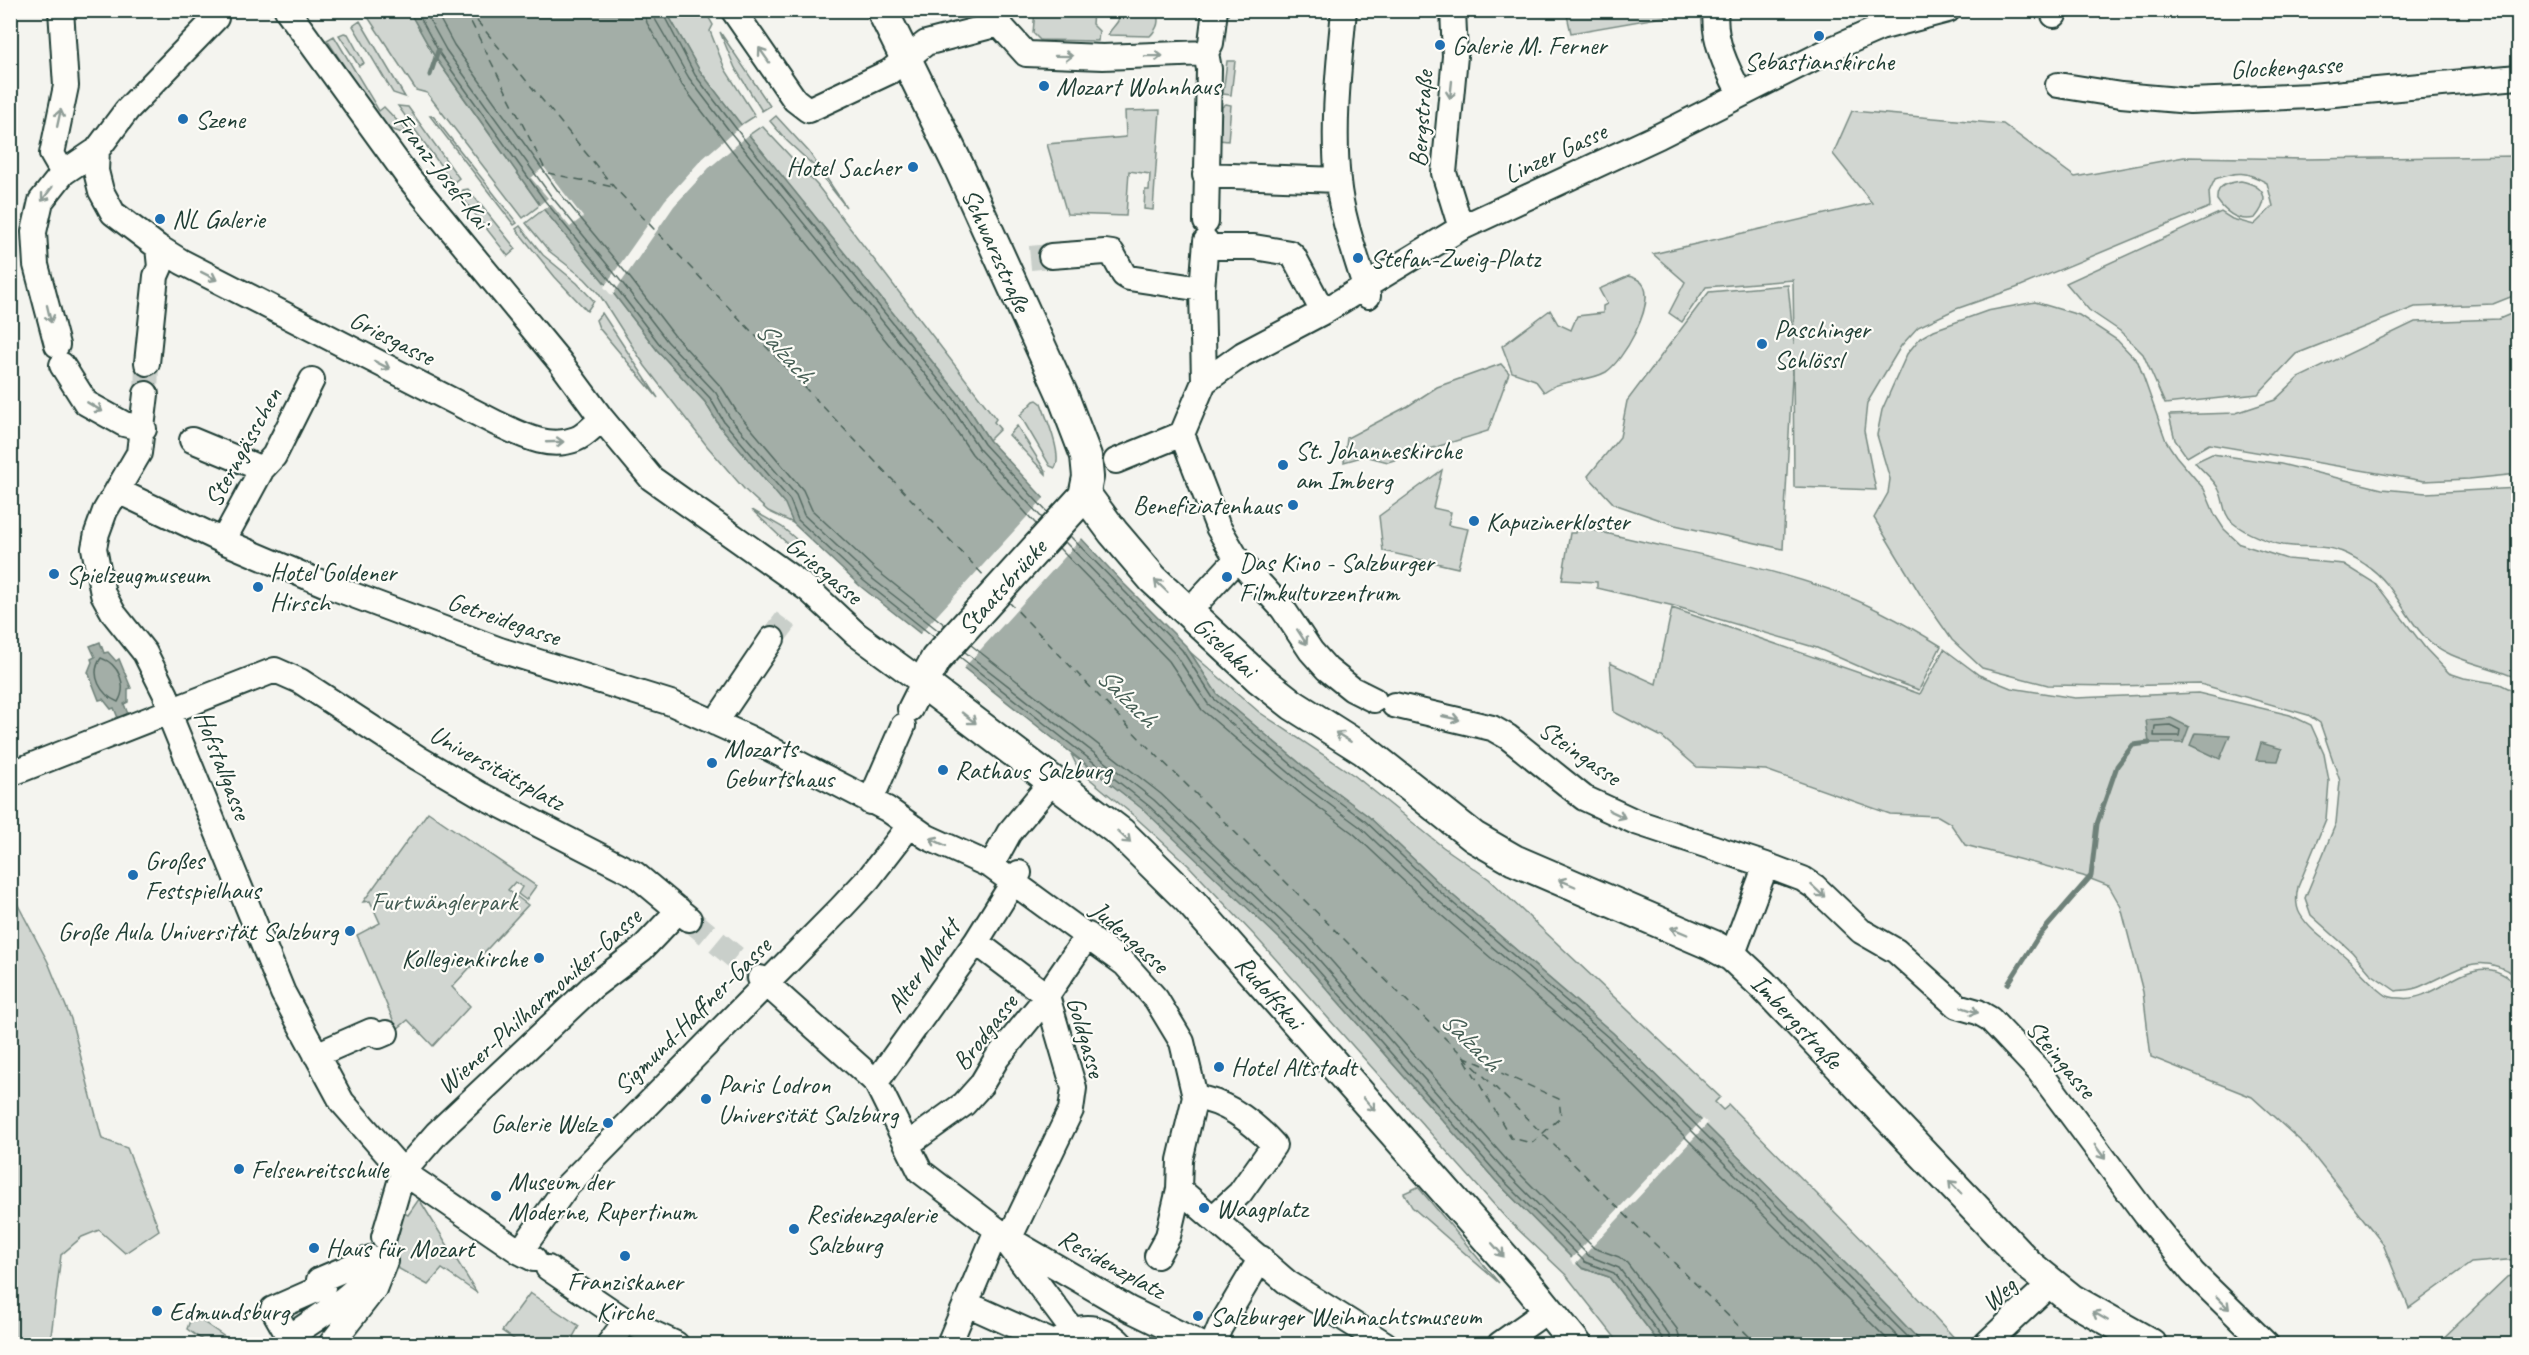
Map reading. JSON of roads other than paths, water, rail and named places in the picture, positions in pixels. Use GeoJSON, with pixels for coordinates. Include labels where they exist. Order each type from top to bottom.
{"type":"FeatureCollection","features":[{"type":"Feature","properties":{"kind":"main road","name":"Schwarzstraße"},"geometry":{"type":"LineString","coordinates":[[882,10],[1006,267],[1066,405],[1086,456],[1088,477],[1077,504]]}},
{"type":"Feature","properties":{"kind":"main road","name":"Giselakai"},"geometry":{"type":"LineString","coordinates":[[1077,504],[1188,612],[1273,690],[1364,750],[1390,772]]}},
{"type":"Feature","properties":{"kind":"main road","name":"Staatsbrücke"},"geometry":{"type":"LineString","coordinates":[[929,671],[1077,504]]}},
{"type":"Feature","properties":{"kind":"main road","name":"Rudolfskai"},"geometry":{"type":"LineString","coordinates":[[929,671],[1121,833],[1189,900],[1576,1344]]}},
{"type":"Feature","properties":{"kind":"main road","name":"Imbergstraße"},"geometry":{"type":"LineString","coordinates":[[1390,772],[1454,823],[1489,847],[1712,945],[1732,956],[1778,1000],[2029,1265],[2071,1299],[2151,1344]]}},
{"type":"Feature","properties":{"kind":"street"},"geometry":{"type":"LineString","coordinates":[[61,10],[66,86],[52,154],[63,172]]}},
{"type":"Feature","properties":{"kind":"street","name":"Franz-Josef-Kai"},"geometry":{"type":"LineString","coordinates":[[287,10],[408,177],[560,362],[602,419]]}},
{"type":"Feature","properties":{"kind":"street"},"geometry":{"type":"LineString","coordinates":[[733,10],[795,100],[808,110],[889,72],[926,43],[1000,17],[1026,54],[1103,57],[1206,52]]}},
{"type":"Feature","properties":{"kind":"street"},"geometry":{"type":"LineString","coordinates":[[1116,461],[1182,434],[1204,382],[1202,289],[1206,237],[1205,176],[1209,69],[1206,52],[1211,43],[1215,10]]}},
{"type":"Feature","properties":{"kind":"street"},"geometry":{"type":"LineString","coordinates":[[1344,10],[1336,116],[1338,180],[1347,231],[1366,292]]}},
{"type":"Feature","properties":{"kind":"street","name":"Bergstraße"},"geometry":{"type":"LineString","coordinates":[[1453,10],[1455,56],[1444,173],[1461,228]]}},
{"type":"Feature","properties":{"kind":"street"},"geometry":{"type":"LineString","coordinates":[[1716,10],[1716,32],[1725,63],[1740,93]]}},
{"type":"Feature","properties":{"kind":"street","name":"Linzer Gasse"},"geometry":{"type":"LineString","coordinates":[[1204,382],[1243,354],[1366,292],[1461,228],[1659,136],[1740,93],[1880,28],[1948,10]]}},
{"type":"Feature","properties":{"kind":"street"},"geometry":{"type":"LineString","coordinates":[[144,424],[124,424],[86,403],[59,355],[36,265],[34,241],[36,219],[41,201],[63,172],[97,150],[127,110],[216,18]]}},
{"type":"Feature","properties":{"kind":"street","name":"Glockengasse"},"geometry":{"type":"LineString","coordinates":[[2058,85],[2121,95],[2190,101],[2312,96],[2518,76]]}},
{"type":"Feature","properties":{"kind":"street","name":"Griesgasse"},"geometry":{"type":"LineString","coordinates":[[97,150],[96,171],[101,191],[113,213],[149,240],[234,289],[496,423],[536,441],[555,444],[578,439],[602,419],[651,478],[809,590],[880,654],[929,671]]}},
{"type":"Feature","properties":{"kind":"street"},"geometry":{"type":"LineString","coordinates":[[1205,176],[1338,180]]}},
{"type":"Feature","properties":{"kind":"street"},"geometry":{"type":"LineString","coordinates":[[1206,237],[1290,253],[1323,312]]}},
{"type":"Feature","properties":{"kind":"street"},"geometry":{"type":"LineString","coordinates":[[147,363],[156,276],[160,267],[149,240]]}},
{"type":"Feature","properties":{"kind":"street"},"geometry":{"type":"LineString","coordinates":[[1051,256],[1105,252],[1112,254],[1124,275],[1129,278],[1202,289]]}},
{"type":"Feature","properties":{"kind":"street","name":"Sterngässchen"},"geometry":{"type":"LineString","coordinates":[[222,541],[262,469],[274,456],[312,380]]}},
{"type":"Feature","properties":{"kind":"street","name":"Hofstallgasse"},"geometry":{"type":"LineString","coordinates":[[146,394],[139,453],[100,523],[94,548],[103,594],[114,614],[145,653],[172,710],[174,726],[290,1007],[342,1102],[403,1172],[626,1321],[676,1344]]}},
{"type":"Feature","properties":{"kind":"street","name":"Steingasse"},"geometry":{"type":"LineString","coordinates":[[1182,434],[1218,527],[1237,559],[1283,609],[1311,651],[1327,669],[1352,689],[1384,703],[1492,728],[1508,737],[1584,798],[1636,822],[1803,879],[1861,931],[1896,951],[1957,1006],[1990,1019],[2039,1071],[2146,1215],[2193,1273],[2266,1344]]}},
{"type":"Feature","properties":{"kind":"street"},"geometry":{"type":"LineString","coordinates":[[192,440],[262,469]]}},
{"type":"Feature","properties":{"kind":"street","name":"Getreidegasse"},"geometry":{"type":"LineString","coordinates":[[118,491],[222,541],[329,586],[462,636],[671,703],[870,801],[927,837],[991,866]]}},
{"type":"Feature","properties":{"kind":"street"},"geometry":{"type":"LineString","coordinates":[[1188,612],[1237,559]]}},
{"type":"Feature","properties":{"kind":"street"},"geometry":{"type":"LineString","coordinates":[[715,723],[772,639]]}},
{"type":"Feature","properties":{"kind":"street","name":"Universitätsplatz"},"geometry":{"type":"LineString","coordinates":[[172,710],[275,670],[288,674],[466,787],[635,874],[684,915]]}},
{"type":"Feature","properties":{"kind":"street"},"geometry":{"type":"LineString","coordinates":[[870,801],[929,671]]}},
{"type":"Feature","properties":{"kind":"street"},"geometry":{"type":"LineString","coordinates":[[10,774],[172,710]]}},
{"type":"Feature","properties":{"kind":"street"},"geometry":{"type":"LineString","coordinates":[[1016,877],[991,866],[994,856],[1009,833],[1044,791]]}},
{"type":"Feature","properties":{"kind":"street","name":"Sigmund-Haffner-Gasse"},"geometry":{"type":"LineString","coordinates":[[534,1260],[567,1186],[763,981],[869,878],[910,825]]}},
{"type":"Feature","properties":{"kind":"street"},"geometry":{"type":"LineString","coordinates":[[1732,956],[1766,865]]}},
{"type":"Feature","properties":{"kind":"street","name":"Judengasse"},"geometry":{"type":"LineString","coordinates":[[1016,877],[1125,964],[1156,999],[1182,1042],[1196,1097],[1180,1160],[1179,1189]]}},
{"type":"Feature","properties":{"kind":"street","name":"Alter Markt"},"geometry":{"type":"LineString","coordinates":[[868,1075],[976,942],[1016,877]]}},
{"type":"Feature","properties":{"kind":"street","name":"Wiener-Philharmoniker-Gasse"},"geometry":{"type":"LineString","coordinates":[[403,1172],[437,1132],[592,987],[684,915]]}},
{"type":"Feature","properties":{"kind":"street","name":"Brodgasse"},"geometry":{"type":"LineString","coordinates":[[907,1145],[964,1104],[981,1085],[997,1058],[1047,996],[1088,935]]}},
{"type":"Feature","properties":{"kind":"street","name":"Goldgasse"},"geometry":{"type":"LineString","coordinates":[[976,942],[1047,996],[1074,1088],[1071,1110],[1003,1234]]}},
{"type":"Feature","properties":{"kind":"street"},"geometry":{"type":"LineString","coordinates":[[763,981],[868,1075],[907,1145]]}},
{"type":"Feature","properties":{"kind":"street"},"geometry":{"type":"LineString","coordinates":[[316,1055],[371,1031],[379,1036],[386,1033]]}},
{"type":"Feature","properties":{"kind":"street"},"geometry":{"type":"LineString","coordinates":[[1196,1097],[1213,1100],[1257,1126],[1274,1145],[1240,1192],[1214,1217]]}},
{"type":"Feature","properties":{"kind":"street","name":"Residenzplatz"},"geometry":{"type":"LineString","coordinates":[[907,1145],[920,1171],[1003,1234],[1129,1309],[1201,1344]]}},
{"type":"Feature","properties":{"kind":"street"},"geometry":{"type":"LineString","coordinates":[[384,1237],[403,1172]]}},
{"type":"Feature","properties":{"kind":"street"},"geometry":{"type":"LineString","coordinates":[[1157,1256],[1168,1236],[1179,1189],[1288,1283],[1385,1344]]}},
{"type":"Feature","properties":{"kind":"street"},"geometry":{"type":"LineString","coordinates":[[949,1344],[1003,1234]]}},
{"type":"Feature","properties":{"kind":"street","name":"Residenzplatz"},"geometry":{"type":"LineString","coordinates":[[1003,1234],[1061,1340]]}},
{"type":"Feature","properties":{"kind":"street"},"geometry":{"type":"LineString","coordinates":[[1213,1344],[1254,1252]]}},
{"type":"Feature","properties":{"kind":"street"},"geometry":{"type":"LineString","coordinates":[[331,1344],[374,1289],[385,1261],[371,1258],[319,1280],[322,1287],[273,1309],[297,1343],[367,1278],[375,1259]]}},
{"type":"Feature","properties":{"kind":"street","name":"Weg"},"geometry":{"type":"LineString","coordinates":[[1986,1344],[2050,1284]]}},
{"type":"Feature","properties":{"kind":"street"},"geometry":{"type":"LineString","coordinates":[[967,1304],[1061,1340],[1094,1328],[1113,1337],[1120,1344]]}},
{"type":"Feature","properties":{"kind":"street"},"geometry":{"type":"LineString","coordinates":[[1500,1344],[1548,1310]]}},
{"type":"Feature","properties":{"kind":"street"},"geometry":{"type":"LineString","coordinates":[[609,1344],[626,1321]]}},
{"type":"Feature","properties":{"kind":"water","name":"Salzach"},"geometry":{"type":"Polygon","coordinates":[[[409,11],[666,11],[700,71],[964,401],[989,440],[1124,584],[1186,646],[1217,694],[1315,776],[1368,816],[1442,886],[1613,1033],[1854,1272],[1923,1344],[1660,1344],[1609,1277],[1582,1268],[1496,1181],[1297,955],[1145,811],[860,586],[793,523],[785,504],[719,425],[705,402],[657,350],[540,205],[435,57],[409,11]]]}},
{"type":"Feature","properties":{"kind":"water"},"geometry":{"type":"Polygon","coordinates":[[[100,642],[104,653],[108,652],[116,661],[119,659],[131,688],[128,689],[128,702],[124,704],[128,714],[118,718],[114,708],[111,709],[103,699],[99,700],[88,672],[91,659],[95,657],[90,646],[100,642]]]}},
{"type":"Feature","properties":{"kind":"water"},"geometry":{"type":"Polygon","coordinates":[[[2171,718],[2189,727],[2183,743],[2149,743],[2146,720],[2171,718]]]}},
{"type":"Feature","properties":{"kind":"water"},"geometry":{"type":"Polygon","coordinates":[[[2195,733],[2230,735],[2220,759],[2190,745],[2195,733]]]}},
{"type":"Feature","properties":{"kind":"water"},"geometry":{"type":"Polygon","coordinates":[[[2261,743],[2282,749],[2278,761],[2256,760],[2261,743]]]}},
{"type":"Feature","properties":{"kind":"waterway"},"geometry":{"type":"LineString","coordinates":[[430,75],[438,51]]}},
{"type":"Feature","properties":{"kind":"waterway"},"geometry":{"type":"LineString","coordinates":[[2008,984],[2038,937],[2091,876],[2097,824],[2117,766],[2133,745],[2149,743]]}},
{"type":"Feature","properties":{"kind":"tunnel"},"geometry":{"type":"LineString","coordinates":[[1030,258],[1051,256]]}},
{"type":"Feature","properties":{"kind":"tunnel"},"geometry":{"type":"LineString","coordinates":[[146,394],[147,363]]}},
{"type":"Feature","properties":{"kind":"tunnel"},"geometry":{"type":"LineString","coordinates":[[772,639],[787,619]]}},
{"type":"Feature","properties":{"kind":"tunnel"},"geometry":{"type":"LineString","coordinates":[[689,919],[760,978]]}},
{"type":"Feature","properties":{"kind":"place","name":"Sebastianskirche"},"geometry":{"type":"Point","coordinates":[1819,36]}},
{"type":"Feature","properties":{"kind":"place","name":"Galerie M. Ferner"},"geometry":{"type":"Point","coordinates":[1440,45]}},
{"type":"Feature","properties":{"kind":"place","name":"Mozart Wohnhaus"},"geometry":{"type":"Point","coordinates":[1044,86]}},
{"type":"Feature","properties":{"kind":"place","name":"Szene"},"geometry":{"type":"Point","coordinates":[183,119]}},
{"type":"Feature","properties":{"kind":"place","name":"Hotel Sacher"},"geometry":{"type":"Point","coordinates":[913,167]}},
{"type":"Feature","properties":{"kind":"place","name":"NL Galerie"},"geometry":{"type":"Point","coordinates":[160,219]}},
{"type":"Feature","properties":{"kind":"place","name":"Stefan-Zweig-Platz"},"geometry":{"type":"Point","coordinates":[1358,258]}},
{"type":"Feature","properties":{"kind":"place","name":"Paschinger Schlössl"},"geometry":{"type":"Point","coordinates":[1762,344]}},
{"type":"Feature","properties":{"kind":"place","name":"St. Johanneskirche am Imberg"},"geometry":{"type":"Point","coordinates":[1283,465]}},
{"type":"Feature","properties":{"kind":"place","name":"Benefiziatenhaus"},"geometry":{"type":"Point","coordinates":[1293,505]}},
{"type":"Feature","properties":{"kind":"place","name":"Kapuzinerkloster"},"geometry":{"type":"Point","coordinates":[1474,521]}},
{"type":"Feature","properties":{"kind":"place","name":"Spielzeugmuseum"},"geometry":{"type":"Point","coordinates":[54,574]}},
{"type":"Feature","properties":{"kind":"place","name":"Das Kino - Salzburger Filmkulturzentrum"},"geometry":{"type":"Point","coordinates":[1227,577]}},
{"type":"Feature","properties":{"kind":"place","name":"Hotel Goldener Hirsch"},"geometry":{"type":"Point","coordinates":[258,587]}},
{"type":"Feature","properties":{"kind":"place","name":"Mozarts Geburtshaus"},"geometry":{"type":"Point","coordinates":[712,763]}},
{"type":"Feature","properties":{"kind":"place","name":"Rathaus Salzburg"},"geometry":{"type":"Point","coordinates":[943,770]}},
{"type":"Feature","properties":{"kind":"place","name":"Großes Festspielhaus"},"geometry":{"type":"Point","coordinates":[133,875]}},
{"type":"Feature","properties":{"kind":"place","name":"Große Aula Universität Salzburg"},"geometry":{"type":"Point","coordinates":[350,931]}},
{"type":"Feature","properties":{"kind":"place","name":"Kollegienkirche"},"geometry":{"type":"Point","coordinates":[539,958]}},
{"type":"Feature","properties":{"kind":"place","name":"Hotel Altstadt"},"geometry":{"type":"Point","coordinates":[1219,1067]}},
{"type":"Feature","properties":{"kind":"place","name":"Paris Lodron Universität Salzburg"},"geometry":{"type":"Point","coordinates":[706,1099]}},
{"type":"Feature","properties":{"kind":"place","name":"Galerie Welz"},"geometry":{"type":"Point","coordinates":[608,1123]}},
{"type":"Feature","properties":{"kind":"place","name":"Felsenreitschule"},"geometry":{"type":"Point","coordinates":[239,1169]}},
{"type":"Feature","properties":{"kind":"place","name":"Museum der Moderne, Rupertinum"},"geometry":{"type":"Point","coordinates":[496,1196]}},
{"type":"Feature","properties":{"kind":"place","name":"Waagplatz"},"geometry":{"type":"Point","coordinates":[1204,1208]}},
{"type":"Feature","properties":{"kind":"place","name":"Residenzgalerie Salzburg"},"geometry":{"type":"Point","coordinates":[794,1229]}},
{"type":"Feature","properties":{"kind":"place","name":"Haus für Mozart"},"geometry":{"type":"Point","coordinates":[314,1248]}},
{"type":"Feature","properties":{"kind":"place","name":"Franziskaner Kirche"},"geometry":{"type":"Point","coordinates":[625,1256]}},
{"type":"Feature","properties":{"kind":"place","name":"Edmundsburg"},"geometry":{"type":"Point","coordinates":[157,1311]}},
{"type":"Feature","properties":{"kind":"place","name":"Salzburger Weihnachtsmuseum"},"geometry":{"type":"Point","coordinates":[1198,1316]}},
{"type":"Feature","properties":{"kind":"park label","name":"Furtwänglerpark"},"geometry":{"type":"Point","coordinates":[444,901]}}]}
